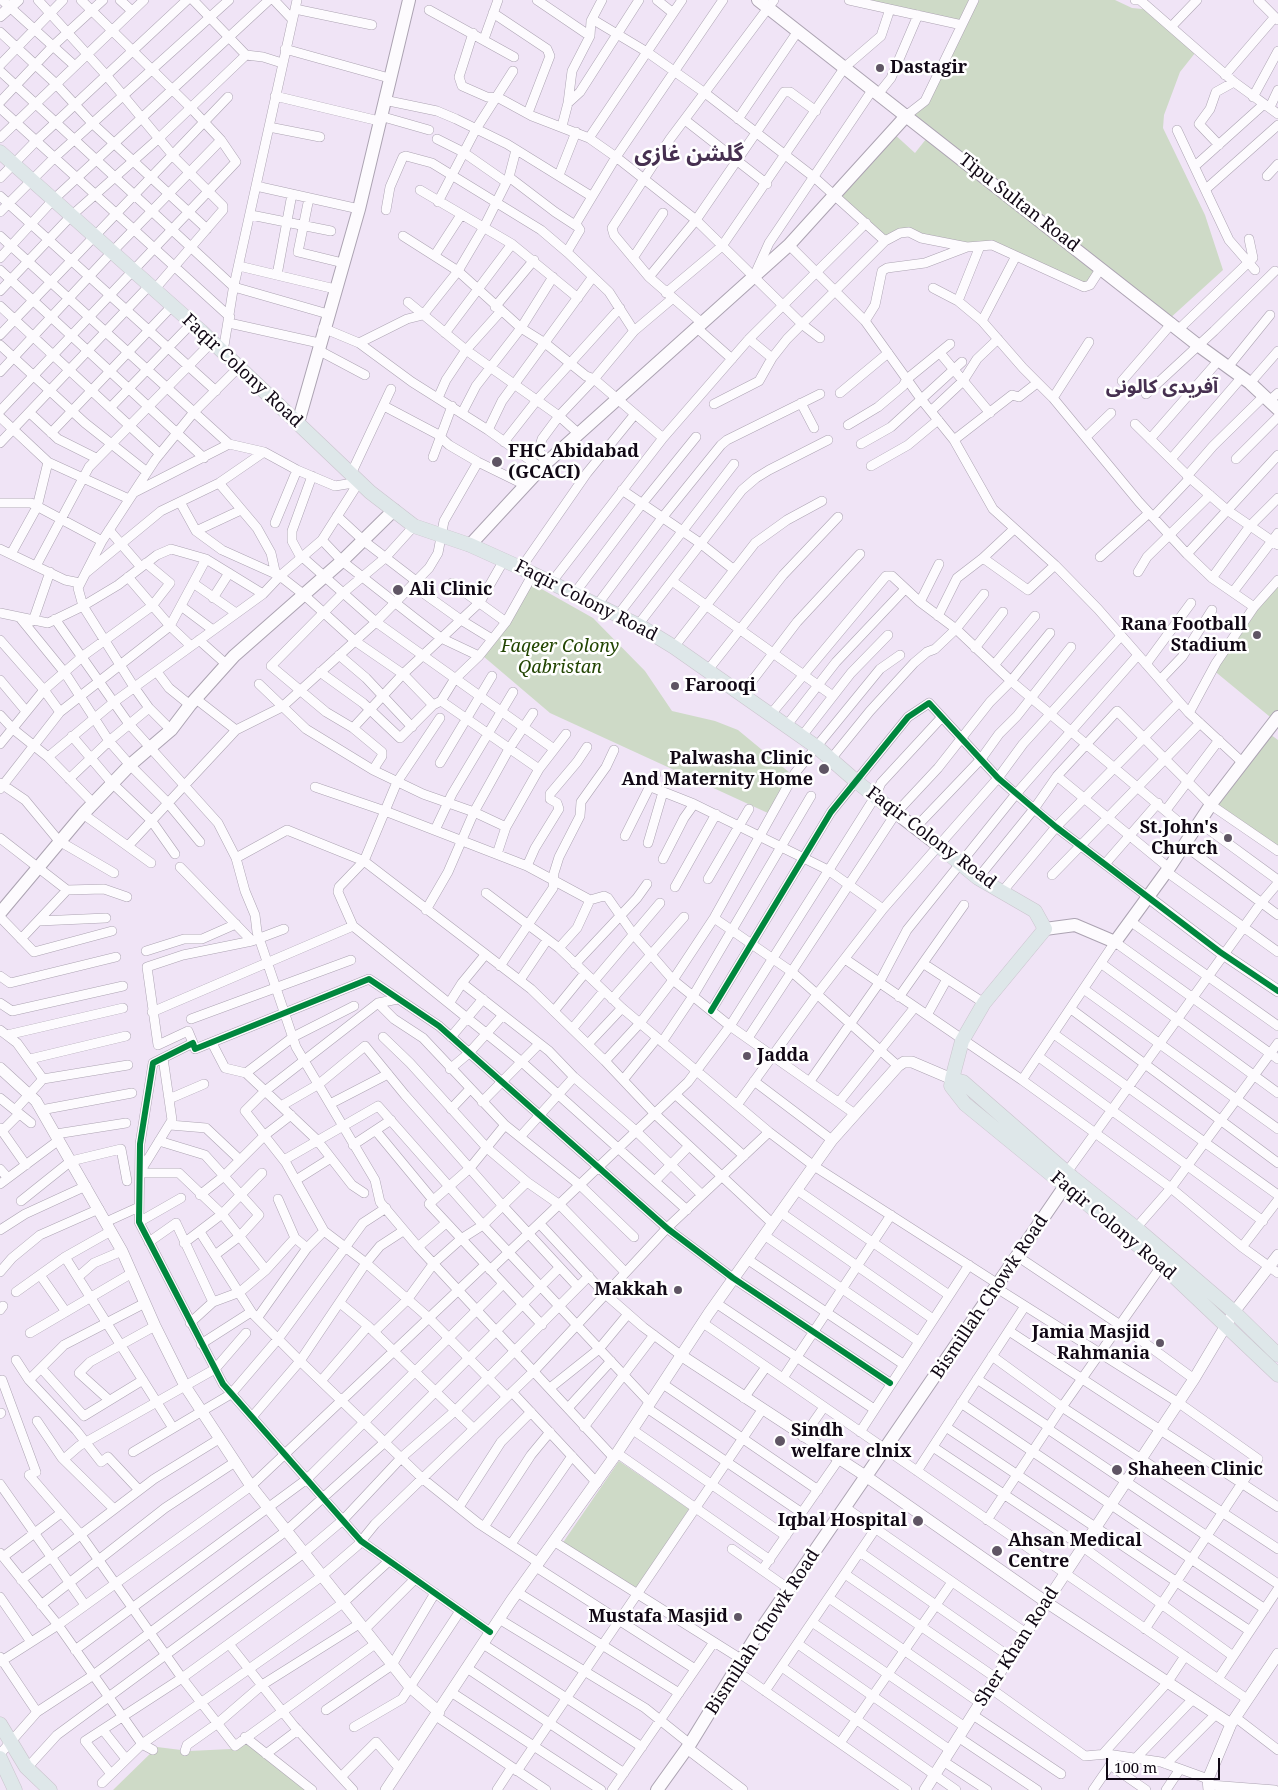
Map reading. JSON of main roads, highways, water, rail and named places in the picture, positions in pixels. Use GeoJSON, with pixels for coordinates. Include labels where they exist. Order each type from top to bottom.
{"type":"FeatureCollection","features":[{"type":"Feature","properties":{"kind":"main road"},"geometry":{"type":"LineString","coordinates":[[298,423],[323,328],[358,209],[409,0]]}},
{"type":"Feature","properties":{"kind":"main road","name":"Tipu Sultan Road"},"geometry":{"type":"LineString","coordinates":[[758,0],[771,4],[798,31],[1176,326],[1199,346],[1272,400]]}},
{"type":"Feature","properties":{"kind":"main road"},"geometry":{"type":"LineString","coordinates":[[470,545],[543,466],[789,245],[907,115]]}},
{"type":"Feature","properties":{"kind":"main road","name":"Faqir Colony Road"},"geometry":{"type":"LineString","coordinates":[[0,152],[111,253],[192,323],[355,478],[414,526],[470,545],[504,560],[638,625],[674,647],[818,748],[875,797],[916,827],[978,878],[1035,911],[1045,929],[984,1003],[964,1038],[952,1079],[963,1082],[1162,1265],[1278,1375]]}},
{"type":"Feature","properties":{"kind":"main road"},"geometry":{"type":"LineString","coordinates":[[0,913],[83,814],[130,765],[171,730],[226,664],[255,635],[342,562],[394,510]]}},
{"type":"Feature","properties":{"kind":"main road"},"geometry":{"type":"LineString","coordinates":[[1045,929],[1075,925],[1116,942],[1242,762],[1278,717]]}},
{"type":"Feature","properties":{"kind":"main road","name":"Faqir Colony Road"},"geometry":{"type":"LineString","coordinates":[[1068,1178],[1136,1228],[1234,1312],[1278,1355]]}},
{"type":"Feature","properties":{"kind":"main road","name":"Bismillah Chowk Road"},"geometry":{"type":"LineString","coordinates":[[657,1790],[689,1746],[738,1665],[789,1589],[846,1508],[1068,1178]]}},
{"type":"Feature","properties":{"kind":"main road"},"geometry":{"type":"LineString","coordinates":[[0,1724],[27,1768],[50,1790]]}},
{"type":"Feature","properties":{"kind":"main road"},"geometry":{"type":"LineString","coordinates":[[0,1756],[15,1790]]}},
{"type":"Feature","properties":{"kind":"place","name":"Dastagir"},"geometry":{"type":"Point","coordinates":[880,68]}},
{"type":"Feature","properties":{"kind":"place","name":"FHC Abidabad (GCACI)"},"geometry":{"type":"Point","coordinates":[497,462]}},
{"type":"Feature","properties":{"kind":"place","name":"Ali Clinic"},"geometry":{"type":"Point","coordinates":[398,590]}},
{"type":"Feature","properties":{"kind":"place","name":"Rana Football Stadium"},"geometry":{"type":"Point","coordinates":[1257,635]}},
{"type":"Feature","properties":{"kind":"place","name":"Farooqi"},"geometry":{"type":"Point","coordinates":[675,686]}},
{"type":"Feature","properties":{"kind":"place","name":"Palwasha Clinic And Maternity Home"},"geometry":{"type":"Point","coordinates":[824,769]}},
{"type":"Feature","properties":{"kind":"place","name":"St.John's Church"},"geometry":{"type":"Point","coordinates":[1228,838]}},
{"type":"Feature","properties":{"kind":"place","name":"Jadda"},"geometry":{"type":"Point","coordinates":[747,1056]}},
{"type":"Feature","properties":{"kind":"place","name":"Makkah"},"geometry":{"type":"Point","coordinates":[678,1290]}},
{"type":"Feature","properties":{"kind":"place","name":"Jamia Masjid Rahmania"},"geometry":{"type":"Point","coordinates":[1160,1343]}},
{"type":"Feature","properties":{"kind":"place","name":"Sindh welfare clnix"},"geometry":{"type":"Point","coordinates":[780,1441]}},
{"type":"Feature","properties":{"kind":"place","name":"Shaheen Clinic"},"geometry":{"type":"Point","coordinates":[1117,1470]}},
{"type":"Feature","properties":{"kind":"place","name":"Iqbal Hospital"},"geometry":{"type":"Point","coordinates":[918,1521]}},
{"type":"Feature","properties":{"kind":"place","name":"Ahsan Medical Centre"},"geometry":{"type":"Point","coordinates":[997,1551]}},
{"type":"Feature","properties":{"kind":"place","name":"Mustafa Masjid"},"geometry":{"type":"Point","coordinates":[738,1617]}},
{"type":"Feature","properties":{"kind":"district","name":"گلشن غازی"},"geometry":{"type":"Point","coordinates":[689,155]}},
{"type":"Feature","properties":{"kind":"district","name":"آفریدی کالونی"},"geometry":{"type":"Point","coordinates":[1162,388]}},
{"type":"Feature","properties":{"kind":"park label","name":"Faqeer Colony Qabristan"},"geometry":{"type":"Point","coordinates":[560,658]}}]}
